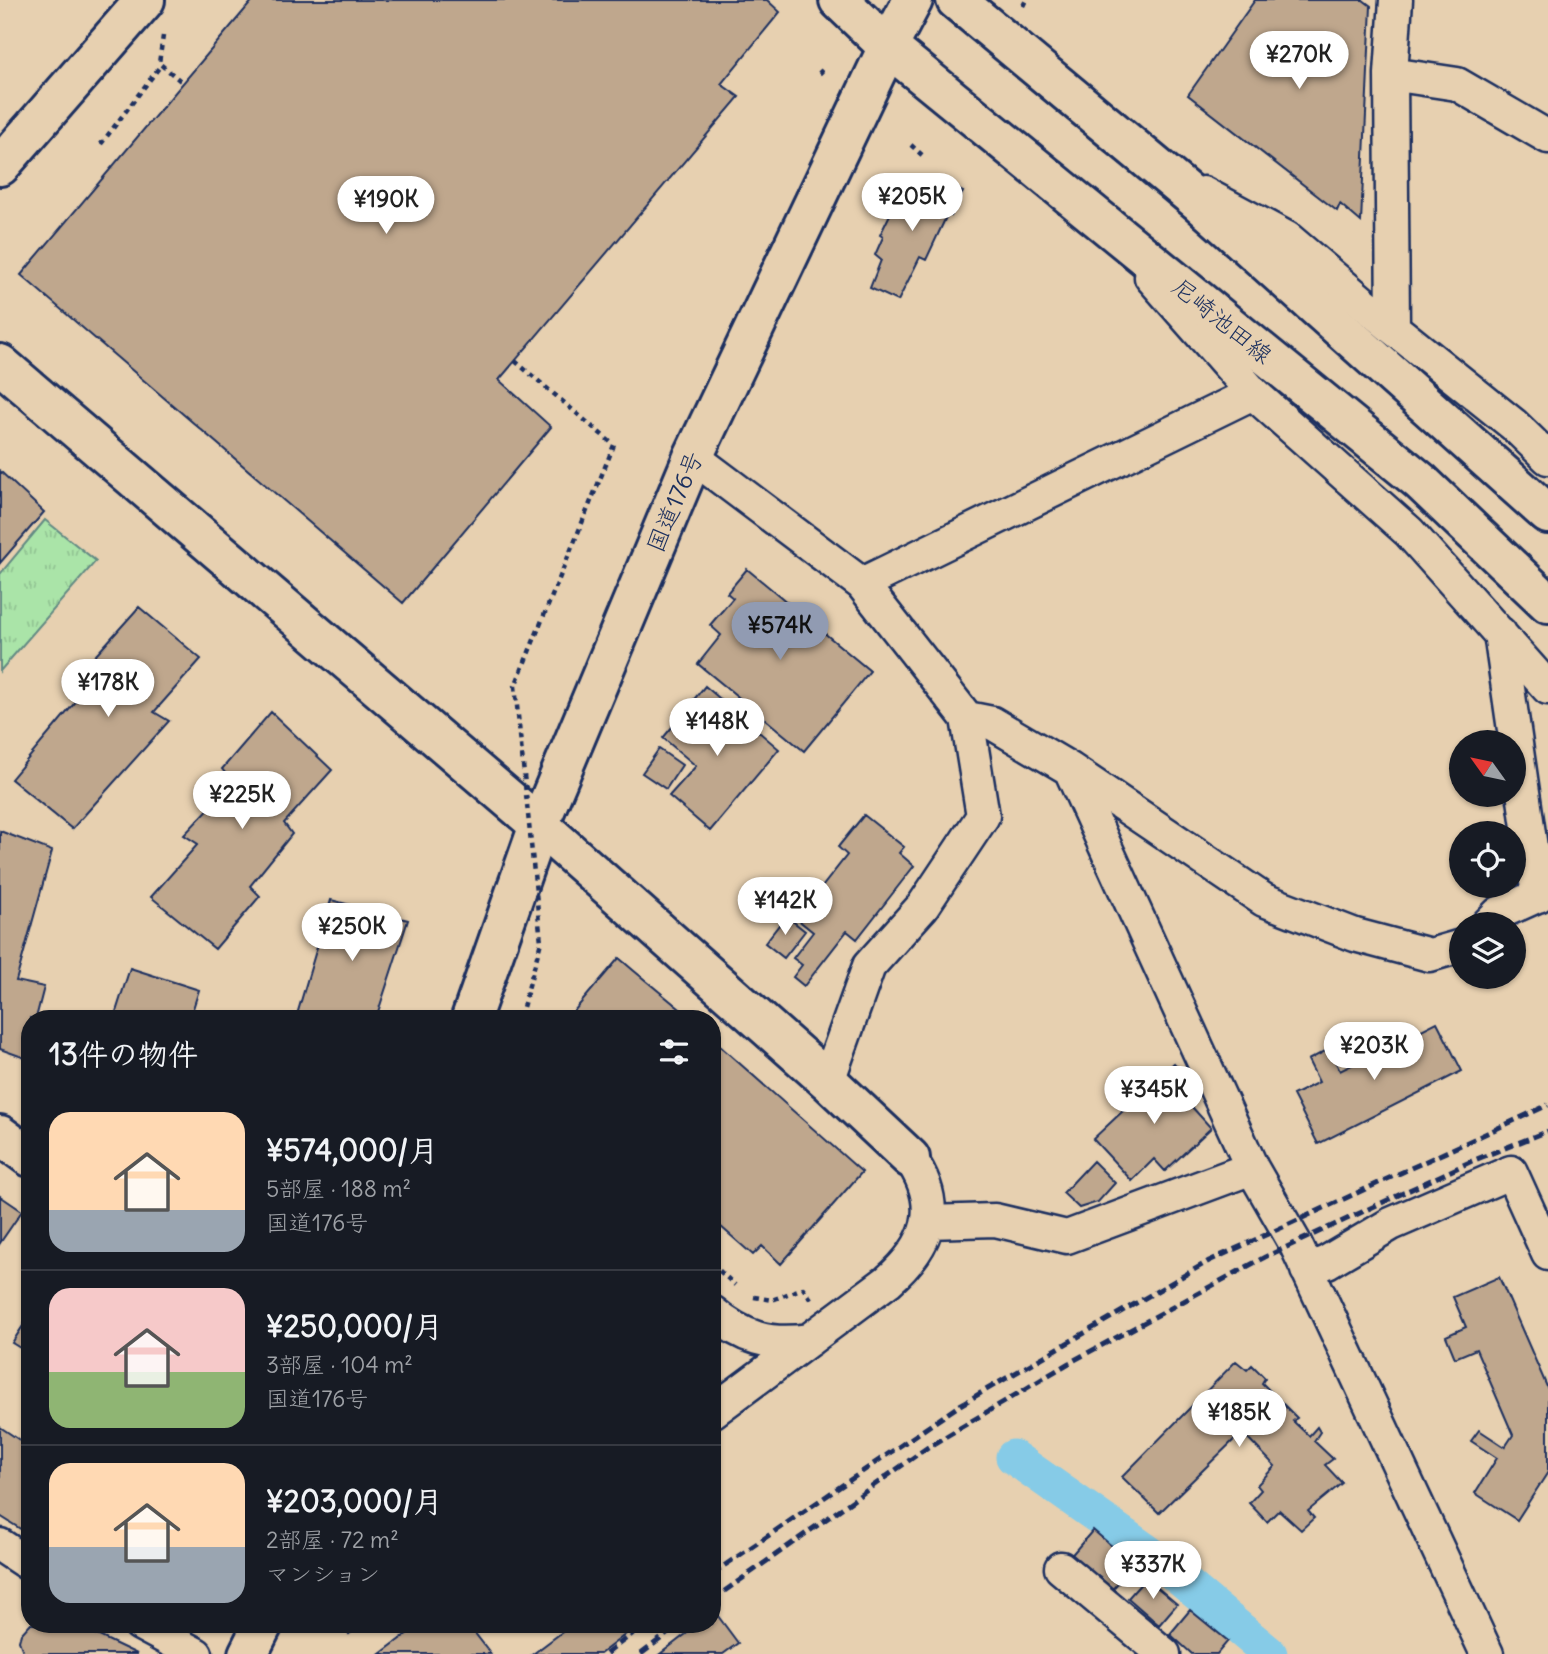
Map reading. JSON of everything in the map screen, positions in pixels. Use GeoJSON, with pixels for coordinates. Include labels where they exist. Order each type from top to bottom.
{"type":"FeatureCollection","features":[{"type":"Feature","properties":{"kind":"main road","name":"尼崎池田線"},"geometry":{"type":"LineString","coordinates":[[839,0],[888,47],[1420,481],[1548,603]]}},
{"type":"Feature","properties":{"kind":"main road","name":"国道176号"},"geometry":{"type":"LineString","coordinates":[[474,1010],[539,825],[693,457],[888,47],[913,0]]}},
{"type":"Feature","properties":{"kind":"main road"},"geometry":{"type":"LineString","coordinates":[[956,0],[1162,170],[1548,514]]}},
{"type":"Feature","properties":{"kind":"main road"},"geometry":{"type":"LineString","coordinates":[[0,166],[155,13]]}},
{"type":"Feature","properties":{"kind":"main road"},"geometry":{"type":"LineString","coordinates":[[0,364],[539,825],[828,1081],[909,1158]]}},
{"type":"Feature","properties":{"kind":"main road"},"geometry":{"type":"LineString","coordinates":[[0,1135],[21,1150]]}},
{"type":"Feature","properties":{"kind":"main road"},"geometry":{"type":"LineString","coordinates":[[248,1654],[258,1633]]}},
{"type":"Feature","properties":{"kind":"street"},"geometry":{"type":"LineString","coordinates":[[1392,328],[1391,74],[1395,0]]}},
{"type":"Feature","properties":{"kind":"street"},"geometry":{"type":"LineString","coordinates":[[1391,74],[1457,85],[1548,137]]}},
{"type":"Feature","properties":{"kind":"street"},"geometry":{"type":"LineString","coordinates":[[1162,170],[1287,239],[1392,328],[1514,425],[1548,458]]}},
{"type":"Feature","properties":{"kind":"street"},"geometry":{"type":"LineString","coordinates":[[1105,225],[1253,393],[1409,532],[1548,688]]}},
{"type":"Feature","properties":{"kind":"street"},"geometry":{"type":"LineString","coordinates":[[862,584],[1253,393]]}},
{"type":"Feature","properties":{"kind":"street"},"geometry":{"type":"LineString","coordinates":[[693,457],[862,584],[967,718],[983,816],[923,906],[869,966],[828,1081]]}},
{"type":"Feature","properties":{"kind":"street"},"geometry":{"type":"LineString","coordinates":[[1500,633],[1543,893],[1501,912]]}},
{"type":"Feature","properties":{"kind":"street"},"geometry":{"type":"LineString","coordinates":[[967,718],[992,723],[1070,769],[1264,900],[1355,935],[1430,955],[1449,949]]}},
{"type":"Feature","properties":{"kind":"street"},"geometry":{"type":"LineString","coordinates":[[1070,769],[1252,1168],[1281,1216],[1307,1270],[1479,1651]]}},
{"type":"Feature","properties":{"kind":"street"},"geometry":{"type":"LineString","coordinates":[[721,1405],[905,1266],[919,1248],[928,1222],[929,1199],[922,1175],[909,1158]]}},
{"type":"Feature","properties":{"kind":"street"},"geometry":{"type":"LineString","coordinates":[[928,1222],[995,1220],[1067,1237],[1252,1168]]}},
{"type":"Feature","properties":{"kind":"street"},"geometry":{"type":"LineString","coordinates":[[1307,1270],[1326,1262],[1391,1224],[1511,1172],[1548,1254]]}},
{"type":"Feature","properties":{"kind":"street"},"geometry":{"type":"LineString","coordinates":[[725,1334],[772,1342],[809,1340]]}},
{"type":"Feature","properties":{"kind":"street"},"geometry":{"type":"LineString","coordinates":[[0,1545],[21,1559]]}},
{"type":"Feature","properties":{"kind":"street"},"geometry":{"type":"LineString","coordinates":[[1061,1568],[1164,1654]]}},
{"type":"Feature","properties":{"kind":"street"},"geometry":{"type":"LineString","coordinates":[[157,1633],[196,1654]]}},
{"type":"Feature","properties":{"kind":"path"},"geometry":{"type":"LineString","coordinates":[[1023,6],[1026,0]]}},
{"type":"Feature","properties":{"kind":"path"},"geometry":{"type":"LineString","coordinates":[[101,144],[161,65],[155,13]]}},
{"type":"Feature","properties":{"kind":"path"},"geometry":{"type":"LineString","coordinates":[[161,65],[183,83]]}},
{"type":"Feature","properties":{"kind":"path"},"geometry":{"type":"LineString","coordinates":[[819,70],[824,75]]}},
{"type":"Feature","properties":{"kind":"path"},"geometry":{"type":"LineString","coordinates":[[911,145],[922,155]]}},
{"type":"Feature","properties":{"kind":"path"},"geometry":{"type":"LineString","coordinates":[[514,361],[614,445],[515,686],[541,942],[522,1010]]}},
{"type":"Feature","properties":{"kind":"path"},"geometry":{"type":"LineString","coordinates":[[721,1273],[736,1287]]}},
{"type":"Feature","properties":{"kind":"path"},"geometry":{"type":"LineString","coordinates":[[746,1293],[756,1299],[772,1300],[803,1289]]}},
{"type":"Feature","properties":{"kind":"green space"},"geometry":{"type":"Polygon","coordinates":[[[45,520],[96,561],[0,671],[0,574],[45,520]]]}},
{"type":"Feature","properties":{"kind":"building"},"geometry":{"type":"Polygon","coordinates":[[[253,0],[767,0],[780,12],[721,84],[739,97],[499,380],[551,427],[403,603],[21,275],[253,0]]]}},
{"type":"Feature","properties":{"kind":"building"},"geometry":{"type":"Polygon","coordinates":[[[1255,0],[1363,0],[1371,6],[1361,222],[1340,204],[1337,211],[1188,95],[1255,0]]]}},
{"type":"Feature","properties":{"kind":"building"},"geometry":{"type":"Polygon","coordinates":[[[913,178],[932,186],[936,179],[963,192],[951,216],[947,215],[926,260],[920,257],[898,301],[870,288],[881,260],[875,255],[883,237],[880,235],[899,196],[905,197],[913,178]]]}},
{"type":"Feature","properties":{"kind":"building"},"geometry":{"type":"Polygon","coordinates":[[[0,471],[44,512],[0,563],[0,471]]]}},
{"type":"Feature","properties":{"kind":"building"},"geometry":{"type":"Polygon","coordinates":[[[747,569],[870,671],[804,751],[698,664],[721,635],[710,625],[733,598],[727,593],[747,569]]]}},
{"type":"Feature","properties":{"kind":"building"},"geometry":{"type":"Polygon","coordinates":[[[139,607],[201,659],[154,712],[169,721],[72,829],[11,779],[99,674],[88,664],[139,607]]]}},
{"type":"Feature","properties":{"kind":"building"},"geometry":{"type":"Polygon","coordinates":[[[705,686],[779,749],[710,831],[669,796],[696,766],[663,738],[678,720],[688,729],[702,713],[691,703],[705,686]]]}},
{"type":"Feature","properties":{"kind":"building"},"geometry":{"type":"Polygon","coordinates":[[[271,712],[332,770],[284,823],[292,834],[250,886],[260,896],[215,949],[151,897],[198,844],[184,835],[233,783],[222,769],[271,712]]]}},
{"type":"Feature","properties":{"kind":"building"},"geometry":{"type":"Polygon","coordinates":[[[659,749],[682,765],[666,789],[642,773],[659,749]]]}},
{"type":"Feature","properties":{"kind":"building"},"geometry":{"type":"Polygon","coordinates":[[[864,815],[904,847],[899,853],[914,866],[857,939],[847,931],[804,986],[793,977],[802,965],[793,958],[813,932],[797,919],[847,855],[838,847],[864,815]]]}},
{"type":"Feature","properties":{"kind":"building"},"geometry":{"type":"Polygon","coordinates":[[[0,831],[52,851],[16,981],[44,987],[38,1010],[21,1010],[21,1057],[0,1049],[0,831]]]}},
{"type":"Feature","properties":{"kind":"building"},"geometry":{"type":"Polygon","coordinates":[[[331,900],[408,920],[379,1010],[298,1010],[331,900]]]}},
{"type":"Feature","properties":{"kind":"building"},"geometry":{"type":"Polygon","coordinates":[[[786,916],[805,931],[784,958],[765,943],[786,916]]]}},
{"type":"Feature","properties":{"kind":"building"},"geometry":{"type":"Polygon","coordinates":[[[619,958],[681,1010],[575,1010],[619,958]]]}},
{"type":"Feature","properties":{"kind":"building"},"geometry":{"type":"Polygon","coordinates":[[[130,968],[199,990],[193,1010],[117,1010],[130,968]]]}},
{"type":"Feature","properties":{"kind":"building"},"geometry":{"type":"Polygon","coordinates":[[[1437,1022],[1462,1071],[1318,1144],[1293,1095],[1319,1082],[1308,1060],[1329,1049],[1340,1071],[1437,1022]]]}},
{"type":"Feature","properties":{"kind":"building"},"geometry":{"type":"Polygon","coordinates":[[[721,1047],[862,1172],[781,1264],[762,1246],[753,1255],[721,1227],[721,1047]]]}},
{"type":"Feature","properties":{"kind":"building"},"geometry":{"type":"Polygon","coordinates":[[[1174,1063],[1194,1085],[1182,1096],[1211,1128],[1165,1171],[1154,1159],[1132,1181],[1093,1139],[1174,1063]]]}},
{"type":"Feature","properties":{"kind":"building"},"geometry":{"type":"Polygon","coordinates":[[[1093,1161],[1115,1183],[1098,1202],[1079,1208],[1063,1193],[1093,1161]]]}},
{"type":"Feature","properties":{"kind":"building"},"geometry":{"type":"Polygon","coordinates":[[[0,1196],[21,1212],[0,1243],[0,1196]]]}},
{"type":"Feature","properties":{"kind":"building"},"geometry":{"type":"Polygon","coordinates":[[[1499,1277],[1548,1389],[1548,1472],[1517,1520],[1475,1493],[1497,1458],[1471,1441],[1479,1430],[1505,1447],[1513,1435],[1476,1349],[1455,1358],[1446,1336],[1466,1327],[1453,1297],[1499,1277]]]}},
{"type":"Feature","properties":{"kind":"building"},"geometry":{"type":"Polygon","coordinates":[[[21,1329],[21,1348],[12,1343],[21,1329]]]}},
{"type":"Feature","properties":{"kind":"building"},"geometry":{"type":"Polygon","coordinates":[[[1236,1361],[1247,1370],[1252,1365],[1265,1378],[1262,1383],[1297,1418],[1293,1421],[1309,1436],[1317,1427],[1320,1432],[1314,1441],[1333,1459],[1325,1465],[1342,1483],[1308,1511],[1314,1518],[1301,1530],[1279,1510],[1267,1522],[1249,1503],[1261,1490],[1257,1485],[1275,1466],[1242,1432],[1159,1513],[1122,1477],[1236,1361]]]}},
{"type":"Feature","properties":{"kind":"building"},"geometry":{"type":"Polygon","coordinates":[[[0,1427],[21,1441],[21,1529],[0,1516],[0,1427]]]}},
{"type":"Feature","properties":{"kind":"building"},"geometry":{"type":"Polygon","coordinates":[[[1093,1530],[1134,1565],[1109,1593],[1069,1558],[1093,1530]]]}},
{"type":"Feature","properties":{"kind":"building"},"geometry":{"type":"Polygon","coordinates":[[[1146,1578],[1177,1604],[1159,1625],[1128,1598],[1146,1578]]]}},
{"type":"Feature","properties":{"kind":"building"},"geometry":{"type":"Polygon","coordinates":[[[1190,1610],[1228,1641],[1217,1654],[1192,1654],[1170,1634],[1190,1610]]]}},
{"type":"Feature","properties":{"kind":"building"},"geometry":{"type":"Polygon","coordinates":[[[721,1620],[738,1643],[723,1654],[660,1654],[687,1633],[721,1633],[721,1620]]]}},
{"type":"Feature","properties":{"kind":"building"},"geometry":{"type":"Polygon","coordinates":[[[93,1633],[137,1654],[24,1654],[19,1641],[21,1634],[93,1633]]]}},
{"type":"Feature","properties":{"kind":"building"},"geometry":{"type":"Polygon","coordinates":[[[408,1633],[475,1633],[491,1654],[380,1654],[408,1633]]]}},
{"type":"Feature","properties":{"kind":"building"},"geometry":{"type":"Polygon","coordinates":[[[561,1633],[627,1633],[600,1654],[533,1654],[561,1633]]]}},
{"type":"Feature","properties":{"kind":"waterway"},"geometry":{"type":"LineString","coordinates":[[1013,1457],[1148,1552],[1270,1654]]}},
{"type":"Feature","properties":{"kind":"railway"},"geometry":{"type":"LineString","coordinates":[[721,1568],[960,1405],[1209,1261],[1548,1105]]}},
{"type":"Feature","properties":{"kind":"railway"},"geometry":{"type":"LineString","coordinates":[[721,1594],[928,1447],[1069,1363],[1265,1257],[1472,1161],[1548,1131]]}},
{"type":"Feature","properties":{"kind":"railway"},"geometry":{"type":"LineString","coordinates":[[606,1654],[633,1633]]}},
{"type":"Feature","properties":{"kind":"railway"},"geometry":{"type":"LineString","coordinates":[[641,1654],[668,1633]]}}]}
